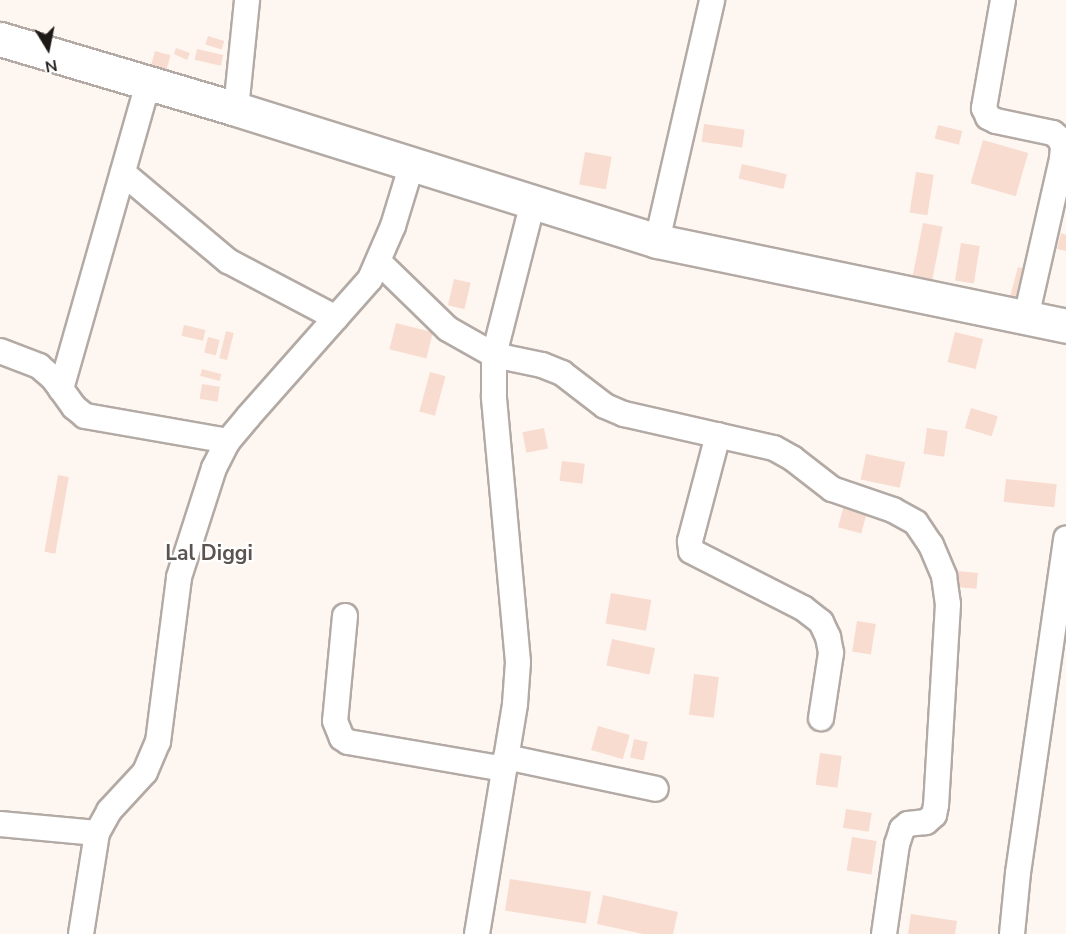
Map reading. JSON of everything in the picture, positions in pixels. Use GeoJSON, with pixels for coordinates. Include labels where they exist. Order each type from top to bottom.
{"type":"FeatureCollection","features":[{"type":"Feature","properties":{"kind":"street"},"geometry":{"type":"LineString","coordinates":[[236,109],[247,0]]}},
{"type":"Feature","properties":{"kind":"street"},"geometry":{"type":"LineString","coordinates":[[657,241],[712,0]]}},
{"type":"Feature","properties":{"kind":"street"},"geometry":{"type":"LineString","coordinates":[[1003,0],[984,108],[988,117],[996,121],[1063,135],[1062,159],[1026,317]]}},
{"type":"Feature","properties":{"kind":"street"},"geometry":{"type":"LineString","coordinates":[[0,39],[236,109],[657,241],[1066,326]]}},
{"type":"Feature","properties":{"kind":"street"},"geometry":{"type":"LineString","coordinates":[[61,389],[148,84]]}},
{"type":"Feature","properties":{"kind":"street"},"geometry":{"type":"LineString","coordinates":[[81,934],[96,833],[110,811],[145,772],[158,742],[179,577],[214,468],[228,441],[370,279],[379,262],[412,164]]}},
{"type":"Feature","properties":{"kind":"street"},"geometry":{"type":"LineString","coordinates":[[123,173],[228,261],[336,318]]}},
{"type":"Feature","properties":{"kind":"street"},"geometry":{"type":"LineString","coordinates":[[477,934],[515,704],[518,662],[494,396],[494,355],[533,202]]}},
{"type":"Feature","properties":{"kind":"street"},"geometry":{"type":"LineString","coordinates":[[379,262],[448,329],[494,355],[542,365],[562,373],[605,406],[624,414],[774,448],[792,458],[832,489],[893,510],[916,524],[931,545],[944,576],[948,604],[936,805],[934,815],[926,822],[908,824],[902,829],[897,844],[884,934]]}},
{"type":"Feature","properties":{"kind":"street"},"geometry":{"type":"LineString","coordinates":[[0,351],[39,366],[85,416],[228,441]]}},
{"type":"Feature","properties":{"kind":"street"},"geometry":{"type":"LineString","coordinates":[[718,435],[690,541],[691,551],[803,608],[821,622],[828,637],[831,653],[820,718]]}},
{"type":"Feature","properties":{"kind":"street"},"geometry":{"type":"LineString","coordinates":[[1012,934],[1017,873],[1066,538]]}},
{"type":"Feature","properties":{"kind":"street"},"geometry":{"type":"LineString","coordinates":[[345,616],[335,721],[342,738],[348,742],[505,763],[656,789]]}},
{"type":"Feature","properties":{"kind":"street"},"geometry":{"type":"LineString","coordinates":[[0,824],[96,833]]}},
{"type":"Feature","properties":{"kind":"building"},"geometry":{"type":"Polygon","coordinates":[[[208,36],[224,41],[222,50],[205,45],[208,36]]]}},
{"type":"Feature","properties":{"kind":"building"},"geometry":{"type":"Polygon","coordinates":[[[176,48],[190,53],[187,60],[174,54],[176,48]]]}},
{"type":"Feature","properties":{"kind":"building"},"geometry":{"type":"Polygon","coordinates":[[[197,49],[223,55],[221,66],[195,60],[197,49]]]}},
{"type":"Feature","properties":{"kind":"building"},"geometry":{"type":"Polygon","coordinates":[[[155,51],[170,55],[163,81],[148,77],[155,51]]]}},
{"type":"Feature","properties":{"kind":"building"},"geometry":{"type":"Polygon","coordinates":[[[704,124],[745,130],[742,148],[701,142],[704,124]]]}},
{"type":"Feature","properties":{"kind":"building"},"geometry":{"type":"Polygon","coordinates":[[[938,125],[962,131],[959,145],[935,139],[938,125]]]}},
{"type":"Feature","properties":{"kind":"building"},"geometry":{"type":"Polygon","coordinates":[[[983,140],[1028,153],[1016,196],[971,183],[983,140]]]}},
{"type":"Feature","properties":{"kind":"building"},"geometry":{"type":"Polygon","coordinates":[[[585,152],[612,157],[606,189],[579,184],[585,152]]]}},
{"type":"Feature","properties":{"kind":"building"},"geometry":{"type":"Polygon","coordinates":[[[742,164],[787,174],[783,189],[739,179],[742,164]]]}},
{"type":"Feature","properties":{"kind":"building"},"geometry":{"type":"Polygon","coordinates":[[[916,172],[934,175],[927,215],[910,212],[916,172]]]}},
{"type":"Feature","properties":{"kind":"building"},"geometry":{"type":"Polygon","coordinates":[[[923,223],[943,227],[932,280],[913,276],[923,223]]]}},
{"type":"Feature","properties":{"kind":"building"},"geometry":{"type":"Polygon","coordinates":[[[1061,233],[1066,235],[1066,251],[1057,249],[1061,233]]]}},
{"type":"Feature","properties":{"kind":"building"},"geometry":{"type":"Polygon","coordinates":[[[961,243],[980,246],[974,284],[955,281],[961,243]]]}},
{"type":"Feature","properties":{"kind":"building"},"geometry":{"type":"Polygon","coordinates":[[[1018,267],[1029,270],[1021,300],[1010,297],[1018,267]]]}},
{"type":"Feature","properties":{"kind":"building"},"geometry":{"type":"Polygon","coordinates":[[[454,279],[471,283],[464,309],[448,305],[454,279]]]}},
{"type":"Feature","properties":{"kind":"building"},"geometry":{"type":"Polygon","coordinates":[[[396,323],[433,332],[426,358],[389,349],[396,323]]]}},
{"type":"Feature","properties":{"kind":"building"},"geometry":{"type":"Polygon","coordinates":[[[184,325],[205,330],[203,341],[182,336],[184,325]]]}},
{"type":"Feature","properties":{"kind":"building"},"geometry":{"type":"Polygon","coordinates":[[[226,331],[234,333],[227,360],[219,358],[226,331]]]}},
{"type":"Feature","properties":{"kind":"building"},"geometry":{"type":"Polygon","coordinates":[[[955,332],[983,339],[976,369],[948,362],[955,332]]]}},
{"type":"Feature","properties":{"kind":"building"},"geometry":{"type":"Polygon","coordinates":[[[208,337],[220,340],[216,355],[204,353],[208,337]]]}},
{"type":"Feature","properties":{"kind":"building"},"geometry":{"type":"Polygon","coordinates":[[[202,369],[221,374],[220,381],[200,376],[202,369]]]}},
{"type":"Feature","properties":{"kind":"building"},"geometry":{"type":"Polygon","coordinates":[[[430,372],[445,376],[435,416],[419,412],[430,372]]]}},
{"type":"Feature","properties":{"kind":"building"},"geometry":{"type":"Polygon","coordinates":[[[202,384],[220,387],[217,402],[200,399],[202,384]]]}},
{"type":"Feature","properties":{"kind":"building"},"geometry":{"type":"Polygon","coordinates":[[[971,408],[998,416],[992,436],[965,428],[971,408]]]}},
{"type":"Feature","properties":{"kind":"building"},"geometry":{"type":"Polygon","coordinates":[[[544,428],[548,449],[526,453],[522,432],[544,428]]]}},
{"type":"Feature","properties":{"kind":"building"},"geometry":{"type":"Polygon","coordinates":[[[927,428],[948,431],[944,457],[923,454],[927,428]]]}},
{"type":"Feature","properties":{"kind":"building"},"geometry":{"type":"Polygon","coordinates":[[[866,454],[905,462],[900,488],[861,479],[866,454]]]}},
{"type":"Feature","properties":{"kind":"building"},"geometry":{"type":"Polygon","coordinates":[[[562,461],[585,464],[582,484],[560,481],[562,461]]]}},
{"type":"Feature","properties":{"kind":"building"},"geometry":{"type":"Polygon","coordinates":[[[58,475],[69,477],[55,554],[44,552],[58,475]]]}},
{"type":"Feature","properties":{"kind":"building"},"geometry":{"type":"Polygon","coordinates":[[[1006,479],[1057,484],[1054,507],[1004,502],[1006,479]]]}},
{"type":"Feature","properties":{"kind":"building"},"geometry":{"type":"Polygon","coordinates":[[[844,505],[867,511],[861,533],[838,527],[844,505]]]}},
{"type":"Feature","properties":{"kind":"building"},"geometry":{"type":"Polygon","coordinates":[[[956,571],[978,573],[977,589],[955,587],[956,571]]]}},
{"type":"Feature","properties":{"kind":"building"},"geometry":{"type":"Polygon","coordinates":[[[611,593],[651,600],[646,631],[606,624],[611,593]]]}},
{"type":"Feature","properties":{"kind":"building"},"geometry":{"type":"Polygon","coordinates":[[[857,621],[876,624],[871,655],[852,652],[857,621]]]}},
{"type":"Feature","properties":{"kind":"building"},"geometry":{"type":"Polygon","coordinates":[[[612,639],[655,648],[649,675],[606,665],[612,639]]]}},
{"type":"Feature","properties":{"kind":"building"},"geometry":{"type":"Polygon","coordinates":[[[694,674],[719,677],[714,718],[689,715],[694,674]]]}},
{"type":"Feature","properties":{"kind":"building"},"geometry":{"type":"Polygon","coordinates":[[[598,726],[630,735],[623,759],[591,750],[598,726]]]}},
{"type":"Feature","properties":{"kind":"building"},"geometry":{"type":"Polygon","coordinates":[[[634,739],[648,742],[644,760],[630,758],[634,739]]]}},
{"type":"Feature","properties":{"kind":"building"},"geometry":{"type":"Polygon","coordinates":[[[820,753],[842,756],[837,788],[816,785],[820,753]]]}},
{"type":"Feature","properties":{"kind":"building"},"geometry":{"type":"Polygon","coordinates":[[[846,809],[872,813],[869,832],[843,828],[846,809]]]}},
{"type":"Feature","properties":{"kind":"building"},"geometry":{"type":"Polygon","coordinates":[[[852,837],[877,841],[871,874],[847,871],[852,837]]]}},
{"type":"Feature","properties":{"kind":"building"},"geometry":{"type":"Polygon","coordinates":[[[510,879],[591,892],[586,923],[505,911],[510,879]]]}},
{"type":"Feature","properties":{"kind":"building"},"geometry":{"type":"Polygon","coordinates":[[[603,895],[678,912],[673,934],[643,934],[597,924],[603,895]]]}},
{"type":"Feature","properties":{"kind":"building"},"geometry":{"type":"Polygon","coordinates":[[[911,914],[957,921],[955,934],[908,934],[911,914]]]}},
{"type":"Feature","properties":{"kind":"district","name":"Lal Diggi"},"geometry":{"type":"Point","coordinates":[209,553]}}]}
